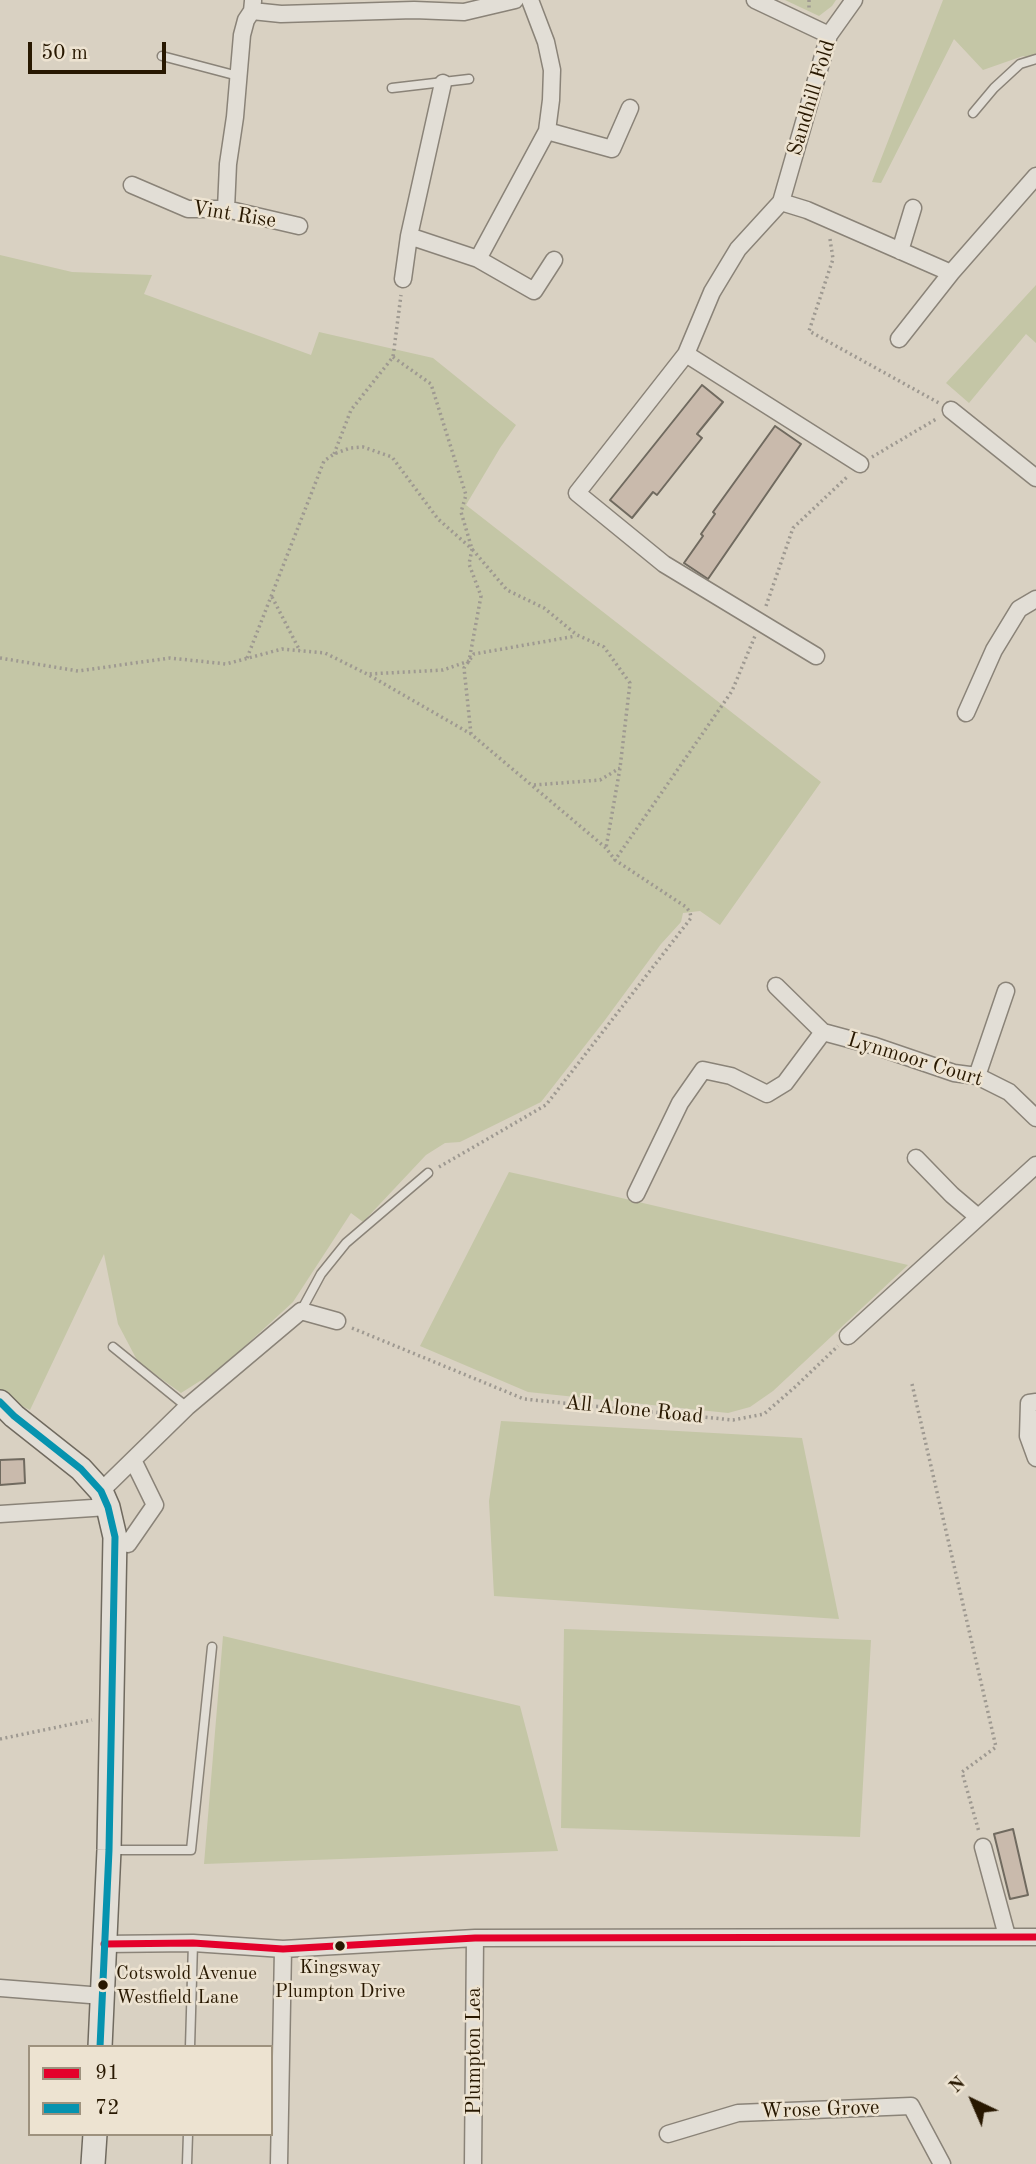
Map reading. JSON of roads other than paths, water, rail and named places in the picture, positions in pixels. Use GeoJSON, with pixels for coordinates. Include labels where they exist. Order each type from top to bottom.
{"type":"FeatureCollection","features":[{"type":"Feature","properties":{"kind":"street"},"geometry":{"type":"LineString","coordinates":[[226,209],[228,164],[242,35],[252,5],[281,14],[414,5],[464,12],[515,0]]}},
{"type":"Feature","properties":{"kind":"street"},"geometry":{"type":"LineString","coordinates":[[478,259],[547,131],[552,70],[546,42],[530,0]]}},
{"type":"Feature","properties":{"kind":"street"},"geometry":{"type":"LineString","coordinates":[[755,0],[829,35]]}},
{"type":"Feature","properties":{"kind":"street","name":"Sandhill Fold"},"geometry":{"type":"LineString","coordinates":[[781,202],[829,35],[854,0]]}},
{"type":"Feature","properties":{"kind":"street"},"geometry":{"type":"LineString","coordinates":[[403,279],[409,236],[443,83]]}},
{"type":"Feature","properties":{"kind":"street"},"geometry":{"type":"LineString","coordinates":[[547,131],[612,149],[630,108]]}},
{"type":"Feature","properties":{"kind":"street"},"geometry":{"type":"LineString","coordinates":[[899,339],[951,273],[1036,176]]}},
{"type":"Feature","properties":{"kind":"street","name":"Vint Rise"},"geometry":{"type":"LineString","coordinates":[[132,185],[188,209],[226,209],[299,226]]}},
{"type":"Feature","properties":{"kind":"street"},"geometry":{"type":"LineString","coordinates":[[816,656],[664,564],[577,493],[686,354],[712,292],[738,249],[781,202],[807,210],[951,273]]}},
{"type":"Feature","properties":{"kind":"street"},"geometry":{"type":"LineString","coordinates":[[900,251],[913,208]]}},
{"type":"Feature","properties":{"kind":"street"},"geometry":{"type":"LineString","coordinates":[[409,236],[478,259],[534,291],[554,260]]}},
{"type":"Feature","properties":{"kind":"street"},"geometry":{"type":"LineString","coordinates":[[686,354],[860,464]]}},
{"type":"Feature","properties":{"kind":"street"},"geometry":{"type":"LineString","coordinates":[[951,410],[1036,478]]}},
{"type":"Feature","properties":{"kind":"street"},"geometry":{"type":"LineString","coordinates":[[966,713],[993,650],[1019,609],[1036,598]]}},
{"type":"Feature","properties":{"kind":"street","name":"Lynmoor Court"},"geometry":{"type":"LineString","coordinates":[[776,986],[823,1032],[875,1046],[954,1073],[977,1076],[1009,1092],[1036,1118]]}},
{"type":"Feature","properties":{"kind":"street"},"geometry":{"type":"LineString","coordinates":[[977,1076],[1006,991]]}},
{"type":"Feature","properties":{"kind":"street","name":"Lynmoor Court"},"geometry":{"type":"LineString","coordinates":[[636,1194],[680,1103],[703,1070],[731,1076],[766,1094],[785,1083],[823,1032]]}},
{"type":"Feature","properties":{"kind":"street"},"geometry":{"type":"LineString","coordinates":[[916,1158],[978,1217]]}},
{"type":"Feature","properties":{"kind":"street"},"geometry":{"type":"LineString","coordinates":[[848,1336],[1036,1165]]}},
{"type":"Feature","properties":{"kind":"street"},"geometry":{"type":"LineString","coordinates":[[0,1514],[105,1499],[133,1460],[187,1407],[301,1311],[337,1321]]}},
{"type":"Feature","properties":{"kind":"street"},"geometry":{"type":"LineString","coordinates":[[0,1402],[81,1469],[105,1499],[115,1537],[108,1850],[100,2045]]}},
{"type":"Feature","properties":{"kind":"street"},"geometry":{"type":"LineString","coordinates":[[1036,1402],[1029,1404],[1028,1436],[1036,1458]]}},
{"type":"Feature","properties":{"kind":"street"},"geometry":{"type":"LineString","coordinates":[[128,1544],[155,1505],[133,1460]]}},
{"type":"Feature","properties":{"kind":"street"},"geometry":{"type":"LineString","coordinates":[[983,1847],[1007,1936]]}},
{"type":"Feature","properties":{"kind":"street"},"geometry":{"type":"LineString","coordinates":[[104,1944],[192,1943],[283,1949],[475,1938],[1036,1937]]}},
{"type":"Feature","properties":{"kind":"street","name":"Plumpton Lea"},"geometry":{"type":"LineString","coordinates":[[473,2164],[475,1938]]}},
{"type":"Feature","properties":{"kind":"street"},"geometry":{"type":"LineString","coordinates":[[279,2164],[283,1949]]}},
{"type":"Feature","properties":{"kind":"street"},"geometry":{"type":"LineString","coordinates":[[0,1988],[103,1996]]}},
{"type":"Feature","properties":{"kind":"street","name":"Wrose Grove"},"geometry":{"type":"LineString","coordinates":[[668,2134],[738,2113],[911,2106],[942,2164]]}},
{"type":"Feature","properties":{"kind":"street"},"geometry":{"type":"LineString","coordinates":[[93,2164],[94,2136]]}},
{"type":"Feature","properties":{"kind":"lane"},"geometry":{"type":"LineString","coordinates":[[162,55],[238,76]]}},
{"type":"Feature","properties":{"kind":"lane"},"geometry":{"type":"LineString","coordinates":[[973,113],[994,88],[1020,64],[1036,59]]}},
{"type":"Feature","properties":{"kind":"lane"},"geometry":{"type":"LineString","coordinates":[[392,88],[469,79]]}},
{"type":"Feature","properties":{"kind":"lane"},"geometry":{"type":"LineString","coordinates":[[301,1311],[321,1274],[346,1243],[428,1174]]}},
{"type":"Feature","properties":{"kind":"lane"},"geometry":{"type":"LineString","coordinates":[[113,1347],[187,1407]]}},
{"type":"Feature","properties":{"kind":"lane"},"geometry":{"type":"LineString","coordinates":[[108,1850],[191,1850],[212,1647]]}},
{"type":"Feature","properties":{"kind":"lane"},"geometry":{"type":"LineString","coordinates":[[190,2045],[192,1943]]}},
{"type":"Feature","properties":{"kind":"lane"},"geometry":{"type":"LineString","coordinates":[[187,2164],[188,2136]]}},
{"type":"Feature","properties":{"kind":"place","name":"Kingsway Plumpton Drive"},"geometry":{"type":"Point","coordinates":[340,1946]}},
{"type":"Feature","properties":{"kind":"place","name":"Cotswold Avenue Westfield Lane"},"geometry":{"type":"Point","coordinates":[103,1985]}}]}
